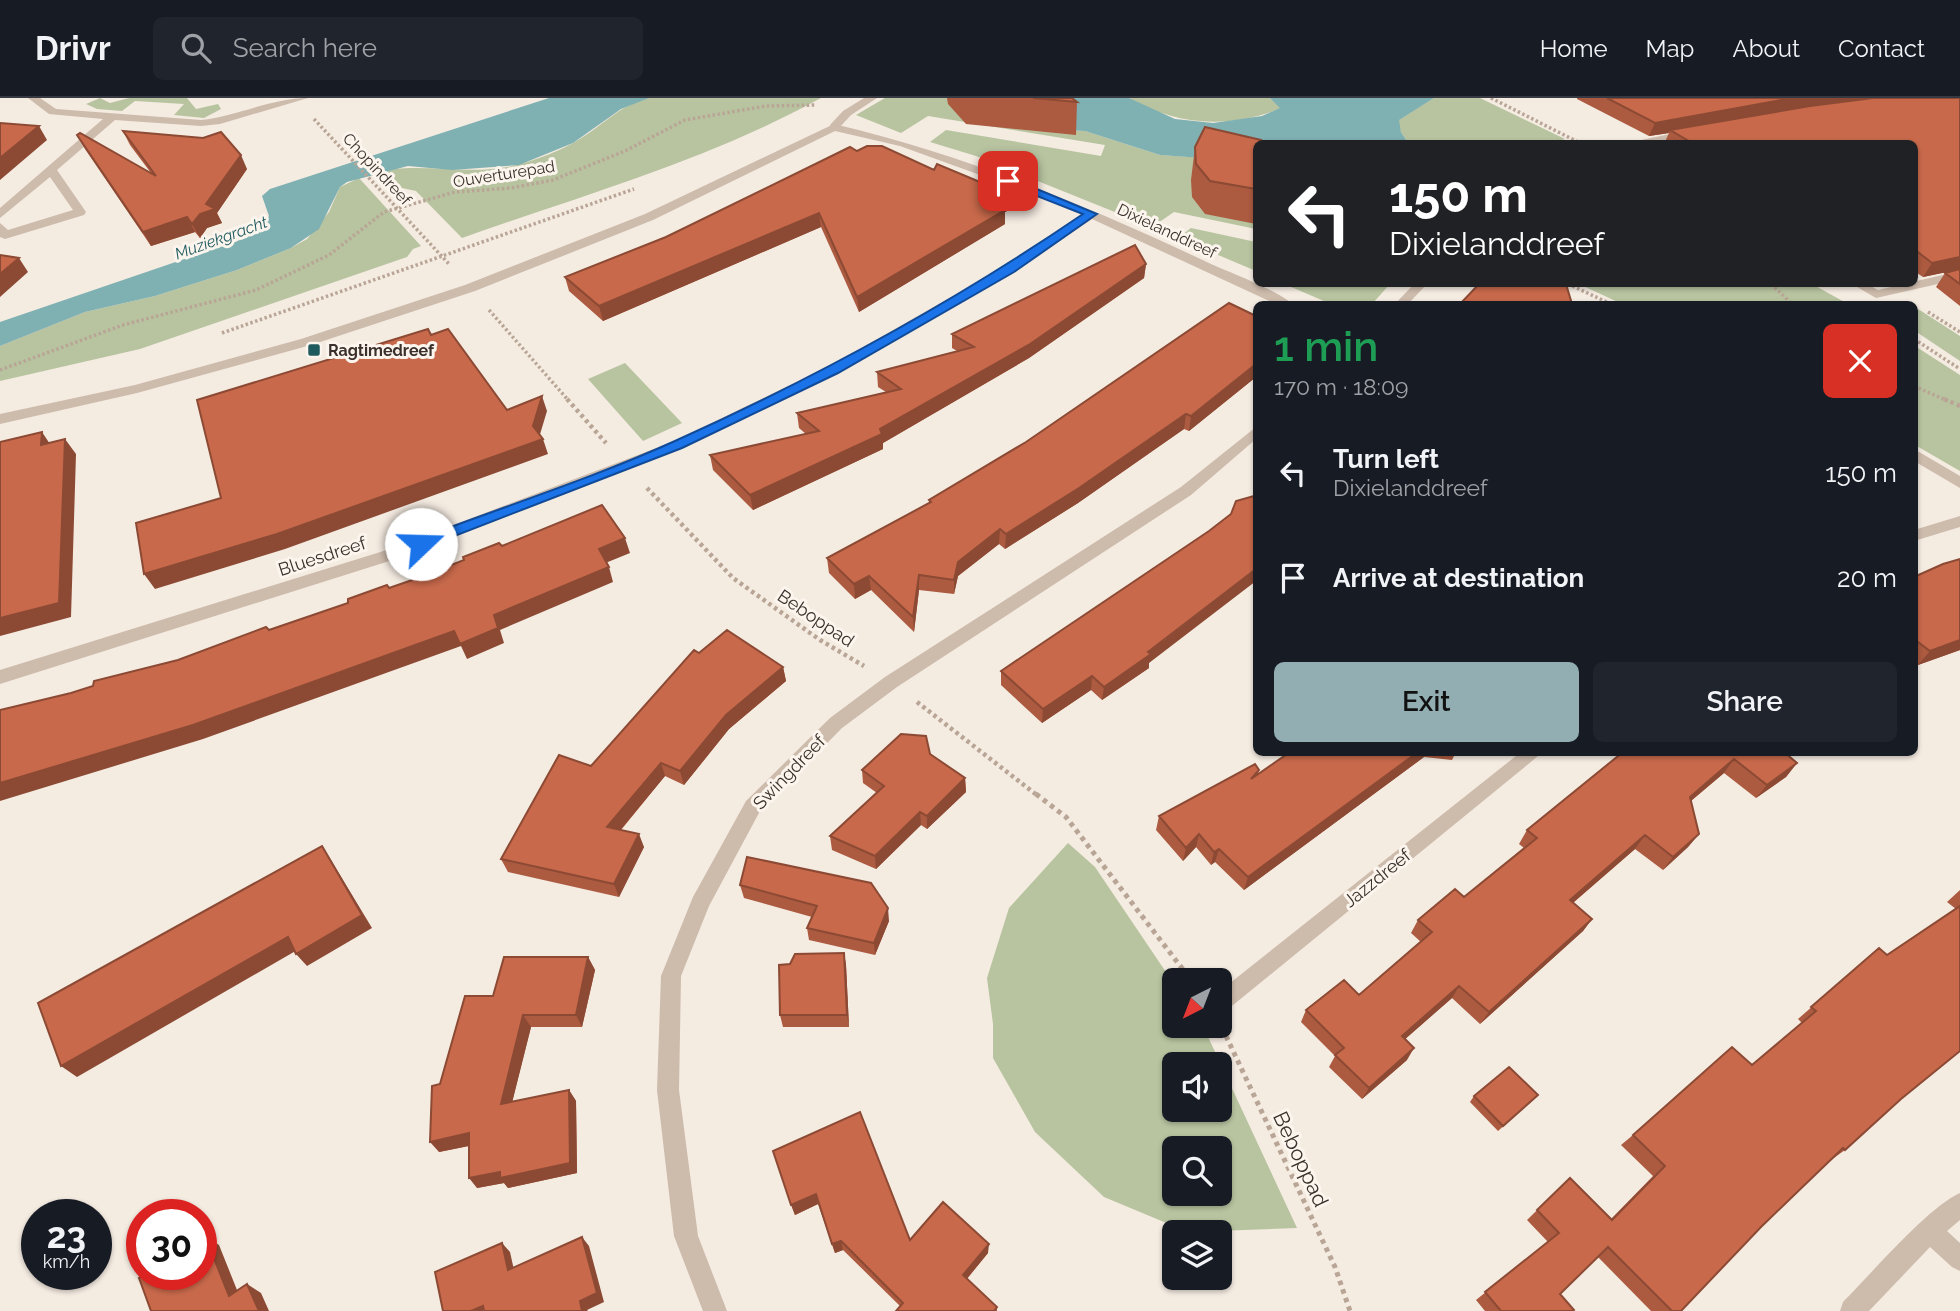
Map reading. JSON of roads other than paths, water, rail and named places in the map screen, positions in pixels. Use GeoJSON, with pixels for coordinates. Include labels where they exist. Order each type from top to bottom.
{"type":"FeatureCollection","features":[{"type":"Feature","properties":{"kind":"street"},"geometry":{"type":"LineString","coordinates":[[33,98],[53,113],[210,122],[300,99]]}},
{"type":"Feature","properties":{"kind":"street"},"geometry":{"type":"LineString","coordinates":[[0,419],[137,389],[306,342],[470,288],[649,217],[834,127],[847,113],[872,98]]}},
{"type":"Feature","properties":{"kind":"street"},"geometry":{"type":"LineString","coordinates":[[0,215],[113,116]]}},
{"type":"Feature","properties":{"kind":"street","name":"Dixielanddreef"},"geometry":{"type":"LineString","coordinates":[[834,127],[904,144],[1034,190],[1279,301]]}},
{"type":"Feature","properties":{"kind":"street"},"geometry":{"type":"LineString","coordinates":[[1651,140],[1708,130]]}},
{"type":"Feature","properties":{"kind":"street"},"geometry":{"type":"LineString","coordinates":[[0,227],[5,235],[80,212],[51,170]]}},
{"type":"Feature","properties":{"kind":"street","name":"Bluesdreef"},"geometry":{"type":"LineString","coordinates":[[0,677],[396,553],[677,445],[833,370],[1010,269],[1091,214]]}},
{"type":"Feature","properties":{"kind":"street"},"geometry":{"type":"LineString","coordinates":[[1918,284],[1960,275]]}},
{"type":"Feature","properties":{"kind":"street"},"geometry":{"type":"LineString","coordinates":[[1404,301],[1418,287]]}},
{"type":"Feature","properties":{"kind":"street"},"geometry":{"type":"LineString","coordinates":[[1863,287],[1876,294],[1907,287]]}},
{"type":"Feature","properties":{"kind":"street","name":"Swingdreef"},"geometry":{"type":"LineString","coordinates":[[715,1311],[686,1236],[668,1090],[671,976],[700,903],[753,806],[836,723],[891,682],[1186,491],[1253,435]]}},
{"type":"Feature","properties":{"kind":"street"},"geometry":{"type":"LineString","coordinates":[[1918,457],[1960,483]]}},
{"type":"Feature","properties":{"kind":"street"},"geometry":{"type":"LineString","coordinates":[[1918,535],[1960,521]]}},
{"type":"Feature","properties":{"kind":"street","name":"Jazzdreef"},"geometry":{"type":"LineString","coordinates":[[1232,993],[1529,756]]}},
{"type":"Feature","properties":{"kind":"street"},"geometry":{"type":"LineString","coordinates":[[1852,1311],[1930,1231],[1960,1205]]}},
{"type":"Feature","properties":{"kind":"street"},"geometry":{"type":"LineString","coordinates":[[1930,1231],[1960,1259]]}},
{"type":"Feature","properties":{"kind":"water"},"geometry":{"type":"Polygon","coordinates":[[[549,98],[649,98],[621,109],[573,143],[519,165],[452,170],[408,166],[347,182],[340,187],[319,229],[291,248],[237,270],[155,296],[85,312],[0,346],[0,322],[243,239],[262,227],[269,216],[262,196],[270,189],[549,98]]]}},
{"type":"Feature","properties":{"kind":"water"},"geometry":{"type":"Polygon","coordinates":[[[1039,98],[1129,98],[1175,119],[1213,123],[1262,116],[1280,108],[1270,98],[1434,98],[1399,120],[1401,132],[1406,140],[1253,140],[1253,145],[1206,158],[1160,155],[1085,131],[1046,129],[1039,98]]]}},
{"type":"Feature","properties":{"kind":"place","name":"Ragtimedreef"},"geometry":{"type":"Point","coordinates":[314,350]}},
{"type":"Feature","properties":{"kind":"water label","name":"Muziekgracht"},"geometry":{"type":"Point","coordinates":[221,238]}}]}
